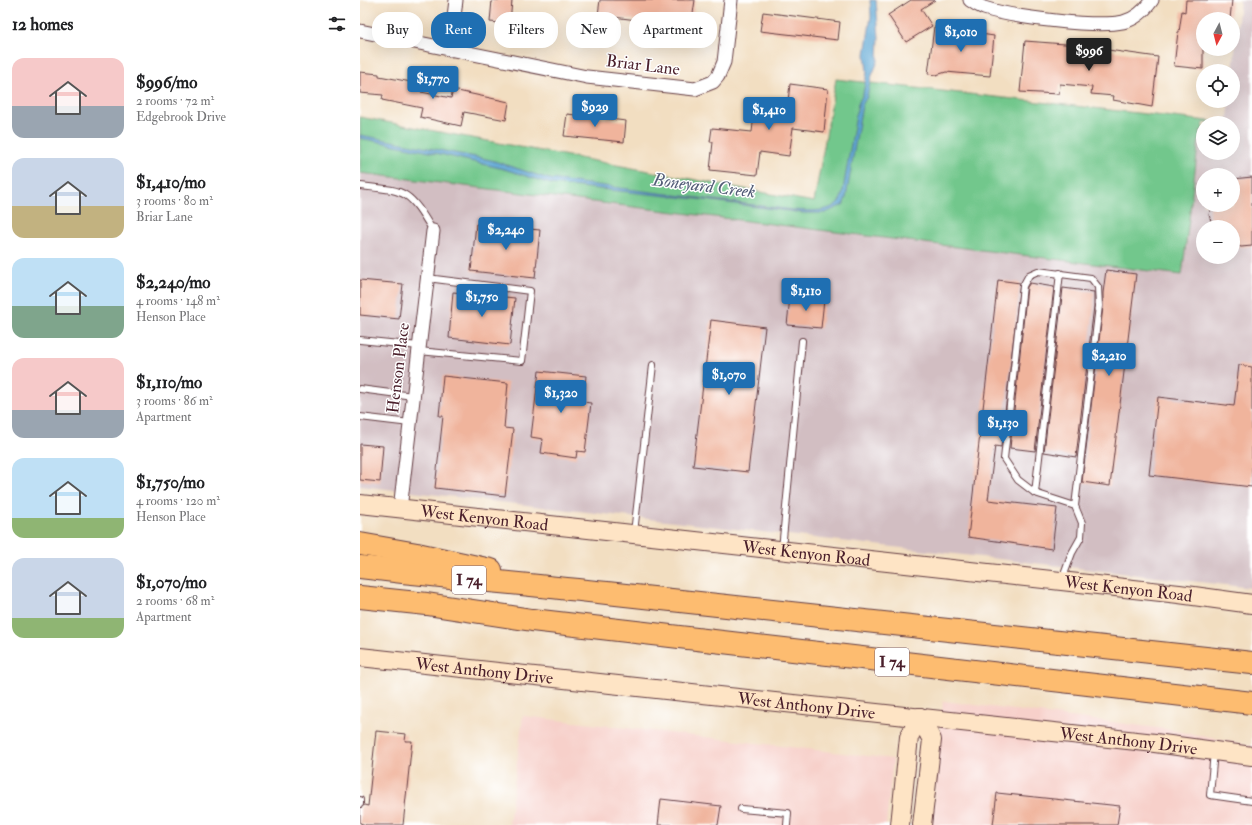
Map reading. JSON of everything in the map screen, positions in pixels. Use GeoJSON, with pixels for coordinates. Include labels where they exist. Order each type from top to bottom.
{"type":"FeatureCollection","features":[{"type":"Feature","properties":{"kind":"highway"},"geometry":{"type":"LineString","coordinates":[[360,544],[417,554],[578,589]]}},
{"type":"Feature","properties":{"kind":"highway","name":"I 74"},"geometry":{"type":"LineString","coordinates":[[360,567],[442,577],[578,589],[1252,663]]}},
{"type":"Feature","properties":{"kind":"highway","name":"I 74"},"geometry":{"type":"LineString","coordinates":[[360,597],[427,604],[532,620],[1252,703]]}},
{"type":"Feature","properties":{"kind":"highway"},"geometry":{"type":"LineString","coordinates":[[360,611],[438,618],[532,620]]}},
{"type":"Feature","properties":{"kind":"street"},"geometry":{"type":"LineString","coordinates":[[450,50],[456,0]]}},
{"type":"Feature","properties":{"kind":"street","name":"Briar Lane"},"geometry":{"type":"LineString","coordinates":[[360,31],[587,77],[695,89],[709,85],[718,76],[724,62],[731,0]]}},
{"type":"Feature","properties":{"kind":"street"},"geometry":{"type":"LineString","coordinates":[[970,0],[984,8],[1021,16],[1097,24],[1125,22],[1145,9],[1152,0]]}},
{"type":"Feature","properties":{"kind":"street","name":"Henson Place"},"geometry":{"type":"LineString","coordinates":[[400,509],[433,231]]}},
{"type":"Feature","properties":{"kind":"street","name":"West Kenyon Road"},"geometry":{"type":"LineString","coordinates":[[360,504],[1061,581],[1252,604]]}},
{"type":"Feature","properties":{"kind":"street","name":"West Anthony Drive"},"geometry":{"type":"LineString","coordinates":[[360,657],[1252,756]]}},
{"type":"Feature","properties":{"kind":"street"},"geometry":{"type":"LineString","coordinates":[[900,825],[909,737],[920,718]]}},
{"type":"Feature","properties":{"kind":"street"},"geometry":{"type":"LineString","coordinates":[[920,718],[932,740],[922,825]]}},
{"type":"Feature","properties":{"kind":"lane"},"geometry":{"type":"LineString","coordinates":[[360,186],[397,190],[407,195],[419,208],[433,231]]}},
{"type":"Feature","properties":{"kind":"lane"},"geometry":{"type":"LineString","coordinates":[[1061,581],[1072,553],[1081,537],[1082,523],[1075,506],[1099,306],[1098,287],[1091,278],[1038,271],[1029,275],[1023,286],[1004,459],[1018,480],[1035,493],[1075,506]]}},
{"type":"Feature","properties":{"kind":"lane"},"geometry":{"type":"LineString","coordinates":[[1035,493],[1060,273]]}},
{"type":"Feature","properties":{"kind":"lane"},"geometry":{"type":"LineString","coordinates":[[360,340],[522,361],[530,291],[427,278]]}},
{"type":"Feature","properties":{"kind":"lane"},"geometry":{"type":"LineString","coordinates":[[782,550],[802,341]]}},
{"type":"Feature","properties":{"kind":"lane"},"geometry":{"type":"LineString","coordinates":[[634,534],[653,365]]}},
{"type":"Feature","properties":{"kind":"lane"},"geometry":{"type":"LineString","coordinates":[[360,389],[413,396]]}},
{"type":"Feature","properties":{"kind":"lane"},"geometry":{"type":"LineString","coordinates":[[360,417],[410,423]]}},
{"type":"Feature","properties":{"kind":"lane"},"geometry":{"type":"LineString","coordinates":[[1214,751],[1210,795],[1252,801]]}},
{"type":"Feature","properties":{"kind":"lane"},"geometry":{"type":"LineString","coordinates":[[741,809],[788,813],[787,825]]}},
{"type":"Feature","properties":{"kind":"shaded area"},"geometry":{"type":"Polygon","coordinates":[[[1240,0],[1252,0],[1252,588],[360,486],[360,173],[1182,275],[1196,160],[1240,160],[1240,116],[1228,116],[1229,108],[1240,108],[1240,64],[1234,64],[1234,56],[1240,56],[1240,0]]]}},
{"type":"Feature","properties":{"kind":"shaded area"},"geometry":{"type":"Polygon","coordinates":[[[943,701],[1166,729],[1252,746],[1252,825],[932,825],[943,701]]]}},
{"type":"Feature","properties":{"kind":"shaded area"},"geometry":{"type":"Polygon","coordinates":[[[523,716],[893,759],[886,825],[509,825],[523,716]]]}},
{"type":"Feature","properties":{"kind":"green space"},"geometry":{"type":"Polygon","coordinates":[[[836,79],[1196,120],[1196,160],[1182,275],[360,173],[360,117],[814,202],[836,79]]]}},
{"type":"Feature","properties":{"kind":"water"},"geometry":{"type":"Polygon","coordinates":[[[870,0],[876,0],[879,37],[878,61],[871,78],[867,97],[862,105],[846,198],[843,205],[825,213],[804,213],[697,199],[551,184],[504,169],[360,138],[360,135],[491,160],[549,179],[793,210],[814,211],[828,209],[839,202],[842,196],[858,104],[863,94],[867,72],[865,54],[871,16],[870,0]]]}},
{"type":"Feature","properties":{"kind":"building"},"geometry":{"type":"Polygon","coordinates":[[[492,0],[512,0],[511,12],[494,12],[494,22],[490,22],[492,0]]]}},
{"type":"Feature","properties":{"kind":"building"},"geometry":{"type":"Polygon","coordinates":[[[600,0],[695,0],[693,12],[629,12],[629,19],[621,18],[621,12],[598,12],[600,0]]]}},
{"type":"Feature","properties":{"kind":"building"},"geometry":{"type":"Polygon","coordinates":[[[911,0],[935,0],[921,9],[932,26],[906,42],[888,15],[911,0]]]}},
{"type":"Feature","properties":{"kind":"building"},"geometry":{"type":"Polygon","coordinates":[[[1186,0],[1232,0],[1231,12],[1196,12],[1196,56],[1203,56],[1203,64],[1196,64],[1196,68],[1174,66],[1182,11],[1185,12],[1186,0]]]}},
{"type":"Feature","properties":{"kind":"building"},"geometry":{"type":"Polygon","coordinates":[[[763,12],[840,22],[838,40],[760,31],[763,12]]]}},
{"type":"Feature","properties":{"kind":"building"},"geometry":{"type":"Polygon","coordinates":[[[934,27],[994,36],[990,76],[946,72],[936,75],[928,74],[934,27]]]}},
{"type":"Feature","properties":{"kind":"building"},"geometry":{"type":"Polygon","coordinates":[[[1025,41],[1065,44],[1158,57],[1152,107],[1113,100],[1114,96],[1091,94],[1092,87],[1060,84],[1059,94],[1020,92],[1025,41]]]}},
{"type":"Feature","properties":{"kind":"building"},"geometry":{"type":"Polygon","coordinates":[[[360,72],[379,74],[379,76],[422,84],[421,92],[451,98],[453,90],[509,102],[506,120],[464,112],[461,126],[420,117],[422,108],[382,100],[383,95],[360,93],[360,72]]]}},
{"type":"Feature","properties":{"kind":"building"},"geometry":{"type":"Polygon","coordinates":[[[790,84],[828,89],[824,132],[793,128],[789,156],[760,152],[757,175],[710,170],[713,142],[710,142],[712,128],[752,132],[755,106],[787,110],[790,84]]]}},
{"type":"Feature","properties":{"kind":"building"},"geometry":{"type":"Polygon","coordinates":[[[567,114],[626,121],[624,142],[564,136],[567,114]]]}},
{"type":"Feature","properties":{"kind":"building"},"geometry":{"type":"Polygon","coordinates":[[[1252,177],[1252,246],[1240,247],[1240,220],[1211,220],[1209,215],[1210,212],[1240,212],[1240,178],[1252,177]]]}},
{"type":"Feature","properties":{"kind":"building"},"geometry":{"type":"Polygon","coordinates":[[[476,224],[540,230],[535,278],[471,271],[476,224]]]}},
{"type":"Feature","properties":{"kind":"building"},"geometry":{"type":"Polygon","coordinates":[[[1106,270],[1136,274],[1110,486],[1082,482],[1106,270]]]}},
{"type":"Feature","properties":{"kind":"building"},"geometry":{"type":"Polygon","coordinates":[[[360,280],[403,284],[399,319],[360,315],[360,280]]]}},
{"type":"Feature","properties":{"kind":"building"},"geometry":{"type":"Polygon","coordinates":[[[998,280],[1020,283],[1001,447],[995,446],[988,500],[1057,508],[1052,549],[968,537],[998,280]]]}},
{"type":"Feature","properties":{"kind":"building"},"geometry":{"type":"Polygon","coordinates":[[[1030,283],[1054,287],[1035,451],[1010,448],[1027,287],[1030,283]]]}},
{"type":"Feature","properties":{"kind":"building"},"geometry":{"type":"Polygon","coordinates":[[[1063,288],[1094,292],[1094,306],[1076,457],[1044,452],[1063,288]]]}},
{"type":"Feature","properties":{"kind":"building"},"geometry":{"type":"Polygon","coordinates":[[[453,292],[515,298],[510,345],[449,338],[453,292]]]}},
{"type":"Feature","properties":{"kind":"building"},"geometry":{"type":"Polygon","coordinates":[[[790,297],[824,300],[821,328],[787,325],[790,297]]]}},
{"type":"Feature","properties":{"kind":"building"},"geometry":{"type":"Polygon","coordinates":[[[711,320],[765,327],[748,472],[693,466],[711,320]]]}},
{"type":"Feature","properties":{"kind":"building"},"geometry":{"type":"Polygon","coordinates":[[[1239,365],[1252,367],[1252,487],[1149,475],[1158,397],[1234,406],[1239,365]]]}},
{"type":"Feature","properties":{"kind":"building"},"geometry":{"type":"Polygon","coordinates":[[[539,371],[586,376],[583,402],[591,403],[585,452],[577,451],[576,458],[541,453],[543,439],[531,437],[539,371]]]}},
{"type":"Feature","properties":{"kind":"building"},"geometry":{"type":"Polygon","coordinates":[[[443,376],[508,383],[504,428],[513,429],[505,496],[435,488],[443,416],[439,416],[443,376]]]}},
{"type":"Feature","properties":{"kind":"building"},"geometry":{"type":"Polygon","coordinates":[[[360,444],[383,446],[380,482],[360,480],[360,444]]]}},
{"type":"Feature","properties":{"kind":"building"},"geometry":{"type":"Polygon","coordinates":[[[376,731],[406,734],[405,741],[412,741],[403,825],[366,825],[360,823],[360,808],[364,805],[368,806],[376,731]]]}},
{"type":"Feature","properties":{"kind":"building"},"geometry":{"type":"Polygon","coordinates":[[[997,793],[1120,806],[1117,825],[993,825],[997,793]]]}},
{"type":"Feature","properties":{"kind":"building"},"geometry":{"type":"Polygon","coordinates":[[[661,799],[721,806],[718,825],[658,825],[661,799]]]}},
{"type":"Feature","properties":{"kind":"water label","name":"Boneyard Creek"},"geometry":{"type":"Point","coordinates":[704,186]}}]}
